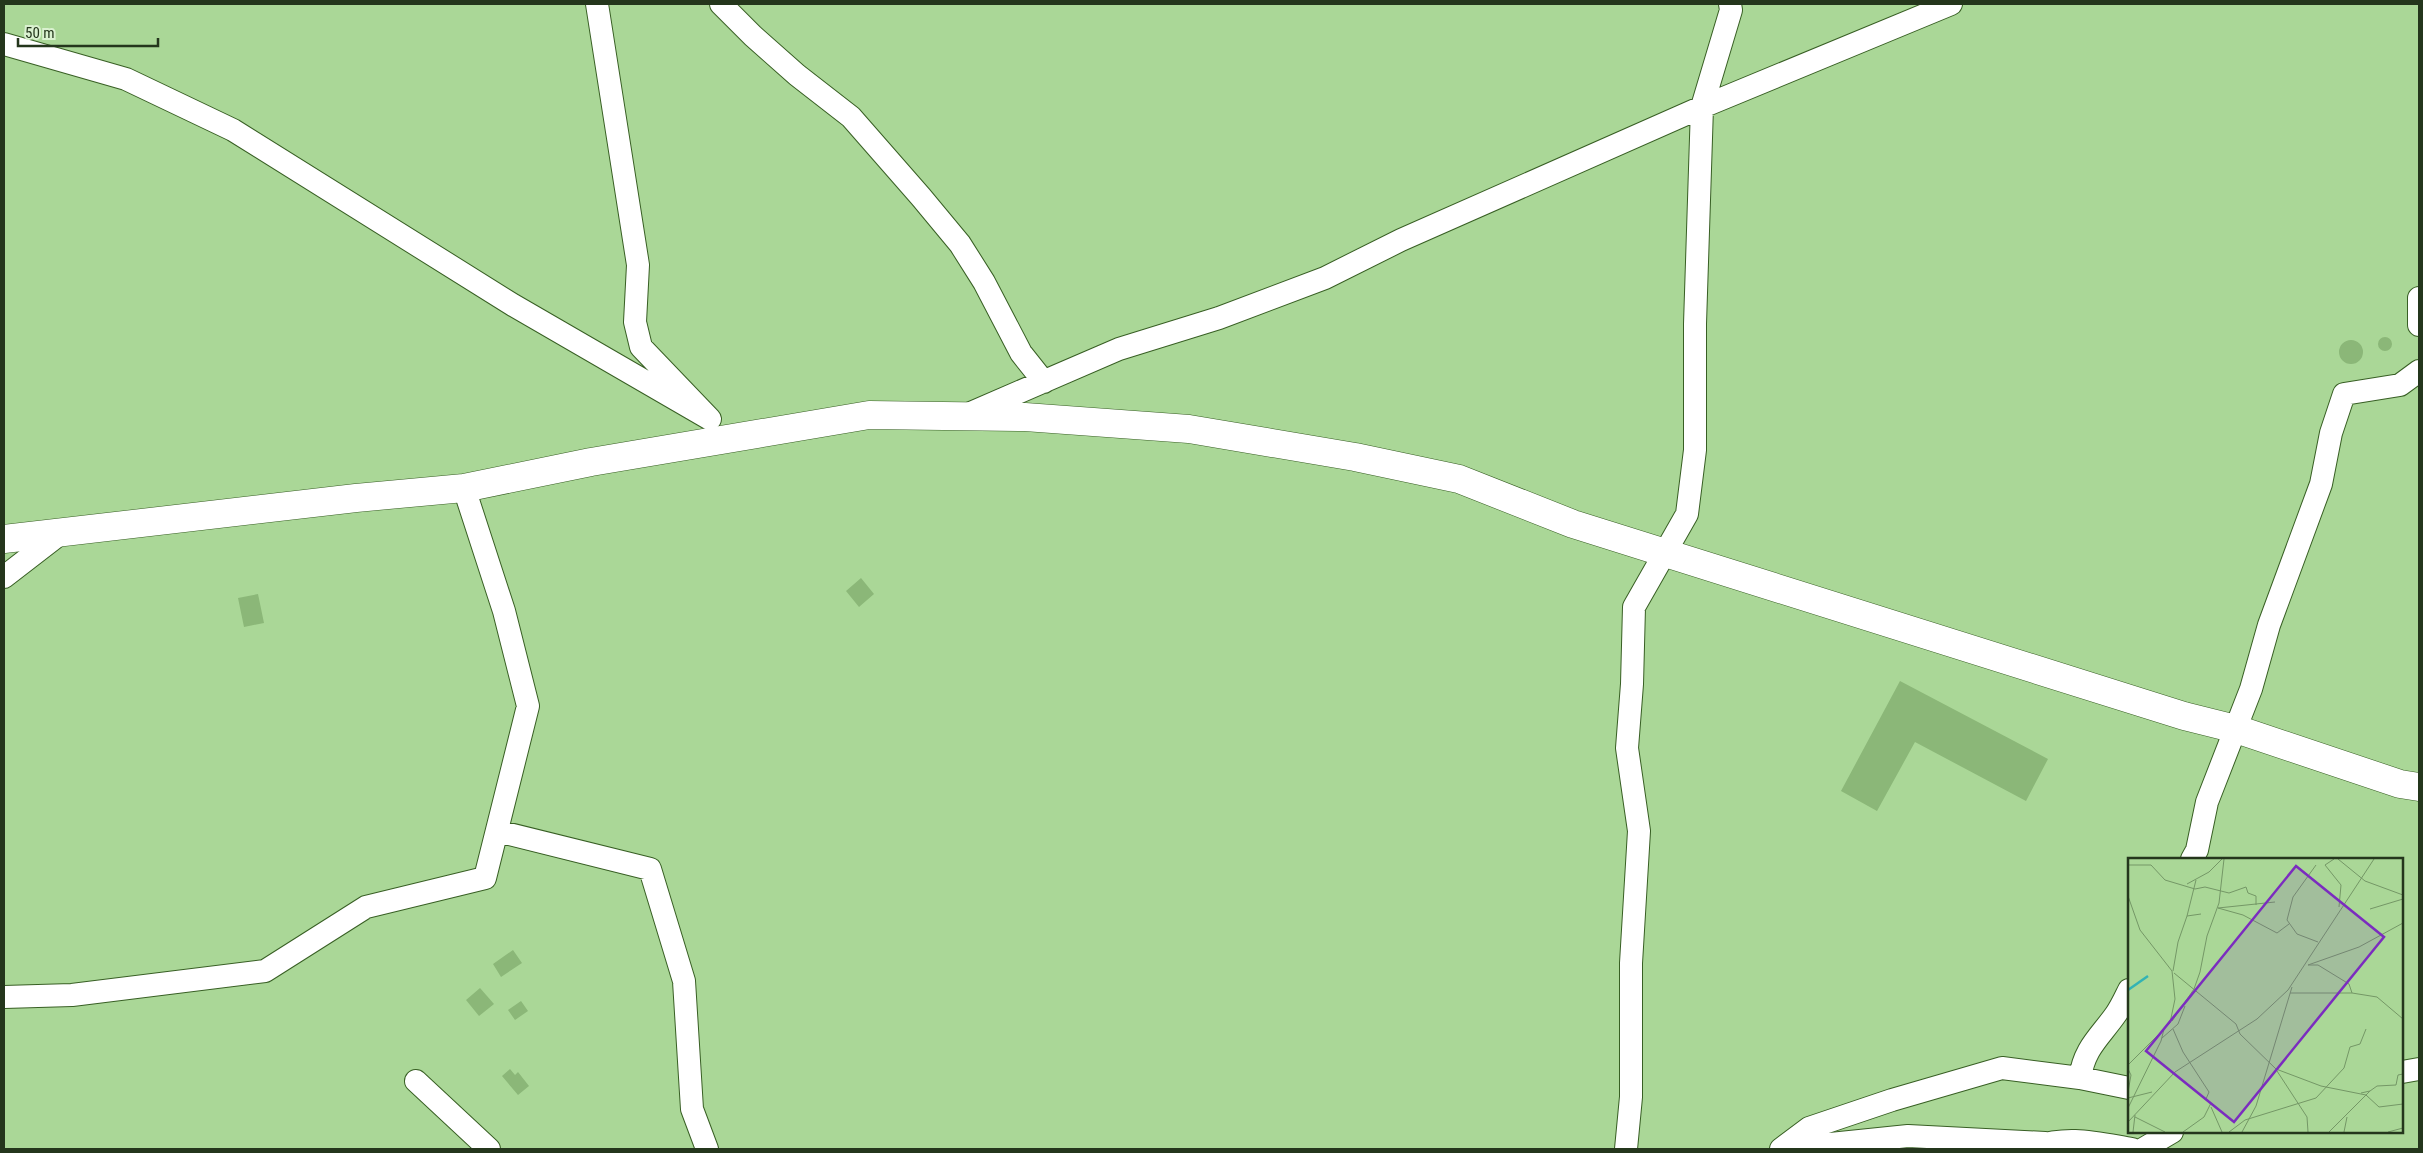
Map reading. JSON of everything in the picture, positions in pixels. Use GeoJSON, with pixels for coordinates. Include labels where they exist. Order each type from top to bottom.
{"type":"FeatureCollection","features":[{"type":"Feature","properties":{"kind":"street"},"geometry":{"type":"LineString","coordinates":[[597,4],[638,265],[635,322],[641,347],[710,419]]}},
{"type":"Feature","properties":{"kind":"street"},"geometry":{"type":"LineString","coordinates":[[721,4],[753,36],[797,75],[851,117],[921,196],[960,244],[984,282],[1021,353],[1044,382]]}},
{"type":"Feature","properties":{"kind":"street"},"geometry":{"type":"LineString","coordinates":[[963,416],[1119,349],[1219,318],[1324,278],[1401,240],[1702,107],[1951,4]]}},
{"type":"Feature","properties":{"kind":"street"},"geometry":{"type":"LineString","coordinates":[[1626,1149],[1631,1097],[1631,963],[1639,831],[1627,748],[1632,684],[1634,606],[1687,514],[1695,450],[1695,324],[1702,107],[1732,6]]}},
{"type":"Feature","properties":{"kind":"street"},"geometry":{"type":"LineString","coordinates":[[4,44],[126,79],[233,130],[513,305],[710,419],[735,438]]}},
{"type":"Feature","properties":{"kind":"street"},"geometry":{"type":"LineString","coordinates":[[2419,298],[2419,326]]}},
{"type":"Feature","properties":{"kind":"street"},"geometry":{"type":"LineString","coordinates":[[2193,858],[2197,850],[2207,802],[2251,689],[2270,625],[2322,484],[2331,434],[2344,394],[2400,385],[2419,371]]}},
{"type":"Feature","properties":{"kind":"street"},"geometry":{"type":"LineString","coordinates":[[4,539],[356,498],[464,488],[591,462],[869,415],[1026,417],[1189,429],[1355,457],[1459,479],[1573,524],[2184,716],[2236,729],[2400,784],[2419,787]]}},
{"type":"Feature","properties":{"kind":"street"},"geometry":{"type":"LineString","coordinates":[[4,997],[72,995],[265,971],[366,907],[485,878],[528,706],[504,611],[464,488]]}},
{"type":"Feature","properties":{"kind":"street"},"geometry":{"type":"LineString","coordinates":[[4,577],[61,533]]}},
{"type":"Feature","properties":{"kind":"street"},"geometry":{"type":"LineString","coordinates":[[497,831],[650,869],[684,981],[692,1109],[707,1149]]}},
{"type":"Feature","properties":{"kind":"street"},"geometry":{"type":"LineString","coordinates":[[2080,1078],[2082,1062],[2116,1014],[2128,992]]}},
{"type":"Feature","properties":{"kind":"street"},"geometry":{"type":"LineString","coordinates":[[1781,1149],[1809,1128],[1892,1100],[2002,1068],[2080,1078],[2128,1088]]}},
{"type":"Feature","properties":{"kind":"street"},"geometry":{"type":"LineString","coordinates":[[2403,1072],[2419,1069]]}},
{"type":"Feature","properties":{"kind":"street"},"geometry":{"type":"LineString","coordinates":[[416,1081],[489,1149]]}},
{"type":"Feature","properties":{"kind":"street"},"geometry":{"type":"LineString","coordinates":[[2144,1149],[2170,1133]]}},
{"type":"Feature","properties":{"kind":"street"},"geometry":{"type":"LineString","coordinates":[[1777,1149],[1908,1136],[2036,1146],[2081,1140],[2132,1149]]}},
{"type":"Feature","properties":{"kind":"building"},"geometry":{"type":"Polygon","coordinates":[[[2382,337],[2388,337],[2392,344],[2388,351],[2382,351],[2378,347],[2378,341],[2382,337]]]}},
{"type":"Feature","properties":{"kind":"building"},"geometry":{"type":"Polygon","coordinates":[[[2351,340],[2360,343],[2363,352],[2360,361],[2351,364],[2342,361],[2339,352],[2342,343],[2351,340]]]}},
{"type":"Feature","properties":{"kind":"building"},"geometry":{"type":"Polygon","coordinates":[[[861,578],[874,594],[859,607],[846,591],[861,578]]]}},
{"type":"Feature","properties":{"kind":"building"},"geometry":{"type":"Polygon","coordinates":[[[258,594],[264,623],[244,627],[238,598],[258,594]]]}},
{"type":"Feature","properties":{"kind":"building"},"geometry":{"type":"Polygon","coordinates":[[[1900,681],[2048,759],[2026,801],[1915,742],[1877,811],[1841,791],[1900,681]]]}},
{"type":"Feature","properties":{"kind":"building"},"geometry":{"type":"Polygon","coordinates":[[[513,950],[522,963],[501,977],[493,964],[513,950]]]}},
{"type":"Feature","properties":{"kind":"building"},"geometry":{"type":"Polygon","coordinates":[[[480,988],[494,1004],[479,1016],[466,1000],[480,988]]]}},
{"type":"Feature","properties":{"kind":"building"},"geometry":{"type":"Polygon","coordinates":[[[521,1001],[528,1011],[515,1020],[508,1010],[521,1001]]]}},
{"type":"Feature","properties":{"kind":"building"},"geometry":{"type":"Polygon","coordinates":[[[510,1069],[515,1075],[518,1072],[529,1086],[518,1095],[502,1076],[510,1069]]]}}]}
